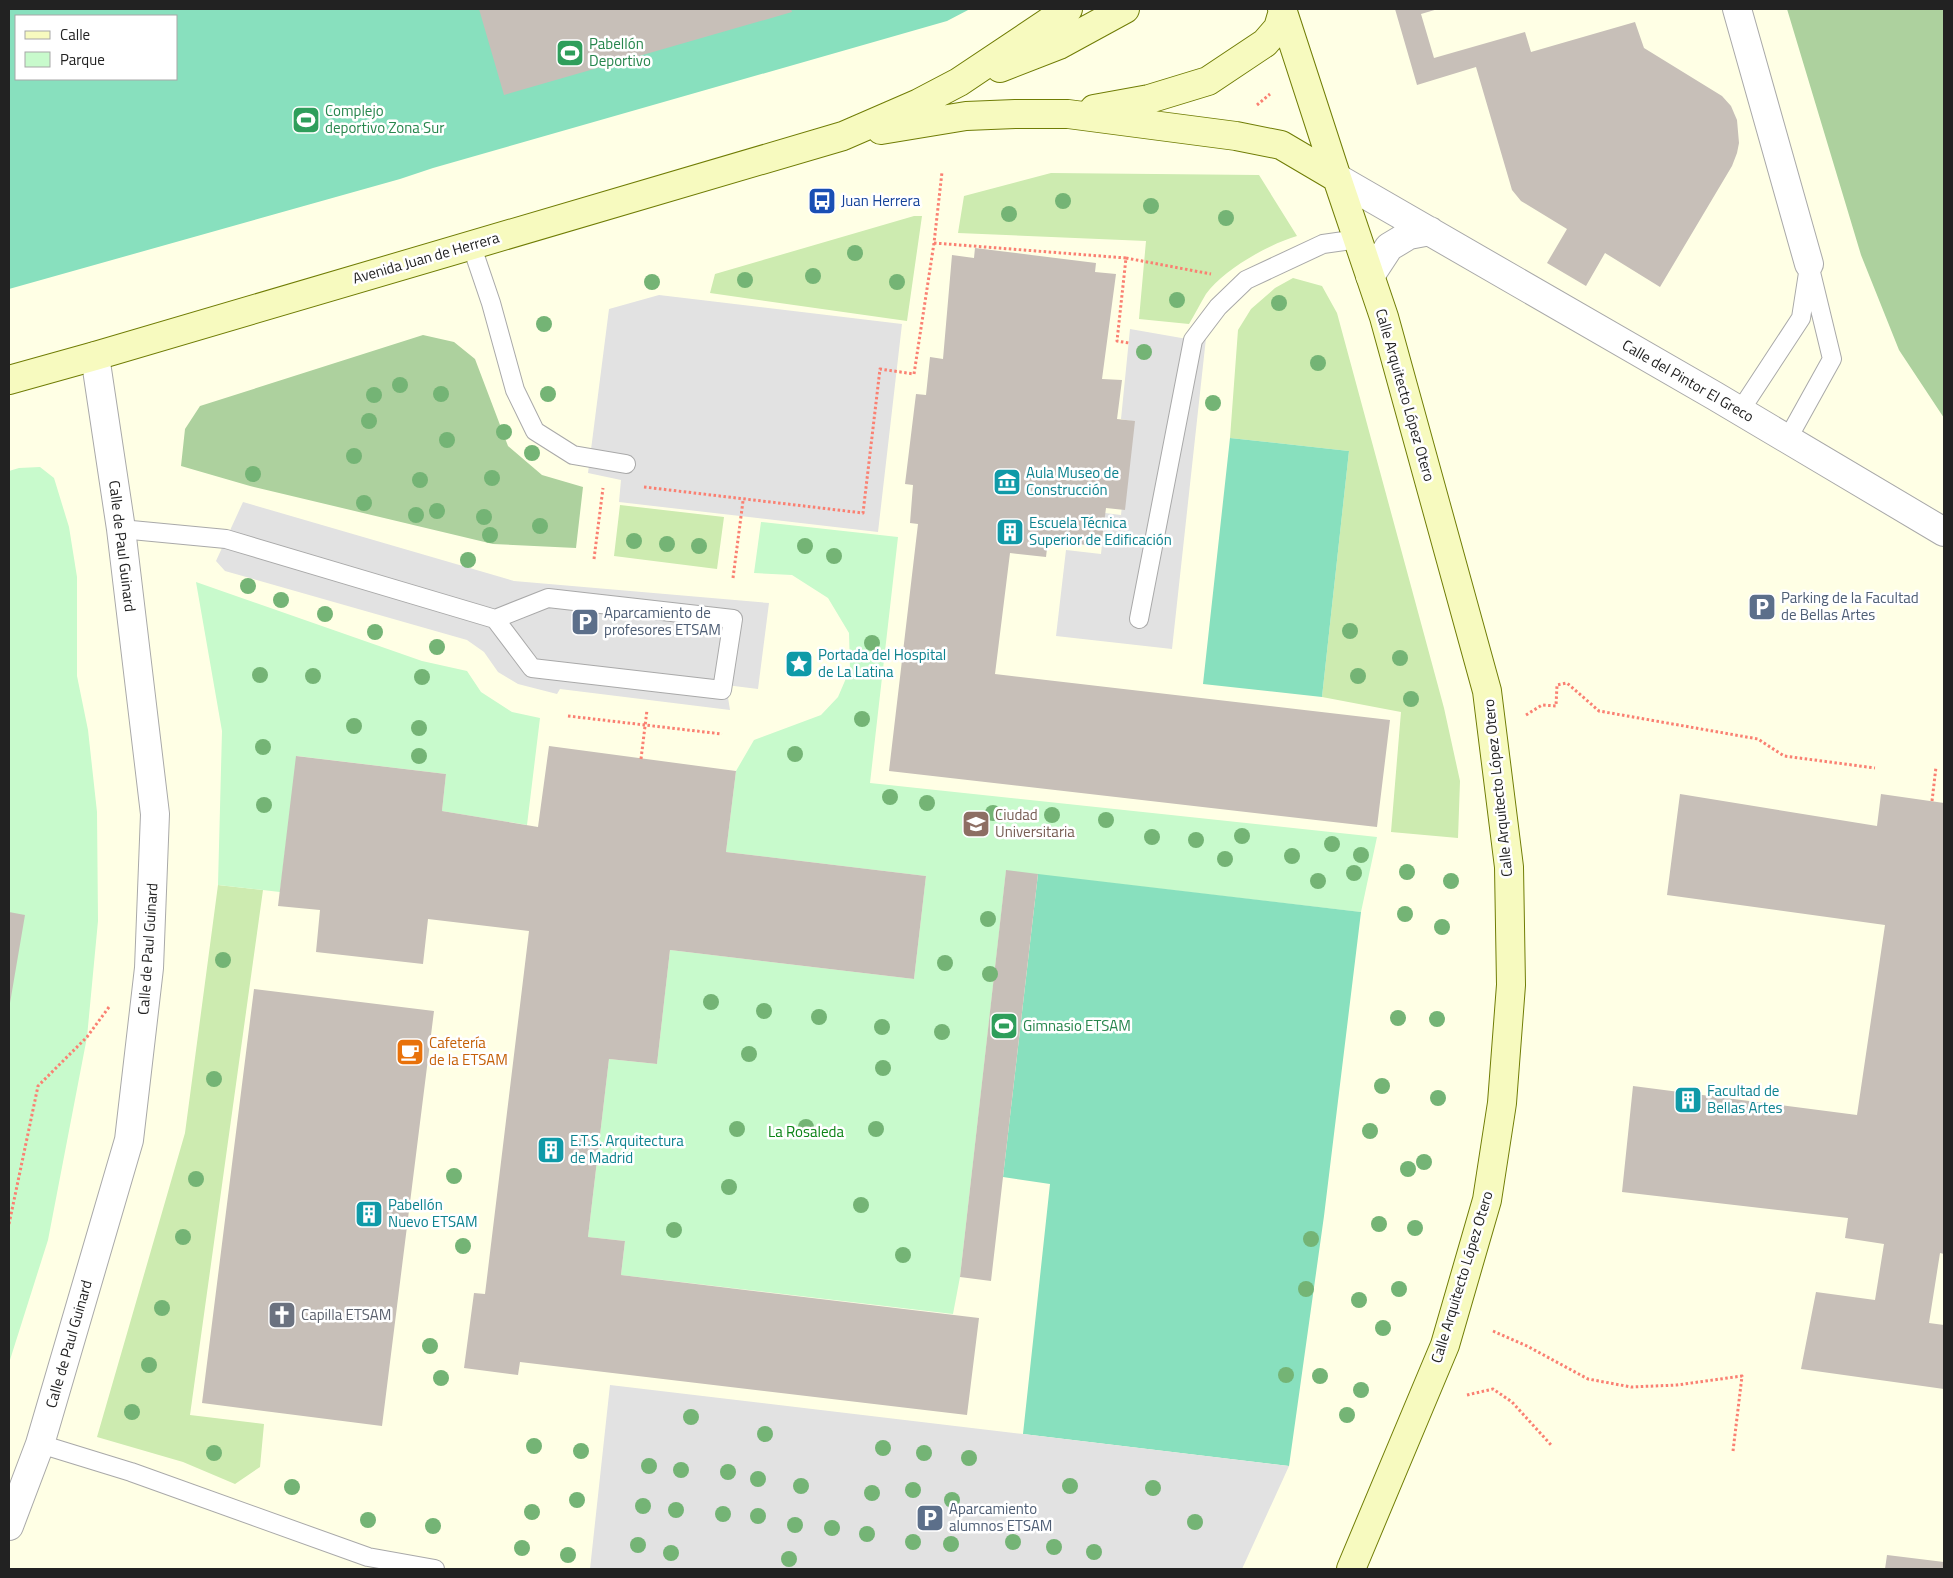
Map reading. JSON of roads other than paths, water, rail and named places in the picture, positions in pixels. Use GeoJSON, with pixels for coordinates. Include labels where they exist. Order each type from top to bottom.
{"type":"FeatureCollection","features":[{"type":"Feature","properties":{"kind":"street"},"geometry":{"type":"LineString","coordinates":[[842,136],[919,103],[959,82],[1068,9]]}},
{"type":"Feature","properties":{"kind":"street"},"geometry":{"type":"LineString","coordinates":[[959,82],[1059,45],[1125,9]]}},
{"type":"Feature","properties":{"kind":"street"},"geometry":{"type":"LineString","coordinates":[[1737,9],[1809,264]]}},
{"type":"Feature","properties":{"kind":"street"},"geometry":{"type":"LineString","coordinates":[[1068,114],[1149,99],[1208,81],[1265,43],[1278,28],[1281,10]]}},
{"type":"Feature","properties":{"kind":"street","name":"Calle Arquitecto López Otero"},"geometry":{"type":"LineString","coordinates":[[1281,10],[1384,317],[1488,691],[1509,867],[1511,985],[1502,1103],[1487,1200],[1445,1345],[1350,1569]]}},
{"type":"Feature","properties":{"kind":"street"},"geometry":{"type":"LineString","coordinates":[[842,136],[966,116],[1068,114],[1236,136],[1281,145],[1336,178]]}},
{"type":"Feature","properties":{"kind":"street","name":"Avenida Juan de Herrera"},"geometry":{"type":"LineString","coordinates":[[9,380],[842,136]]}},
{"type":"Feature","properties":{"kind":"street","name":"Calle del Pintor El Greco"},"geometry":{"type":"LineString","coordinates":[[1336,178],[1740,411],[1944,532]]}},
{"type":"Feature","properties":{"kind":"street"},"geometry":{"type":"LineString","coordinates":[[1370,276],[1390,247],[1409,235],[1430,231]]}},
{"type":"Feature","properties":{"kind":"street","name":"Calle de Paul Guinard"},"geometry":{"type":"LineString","coordinates":[[9,1526],[40,1444],[129,1140],[149,968],[155,814],[121,529],[95,356]]}},
{"type":"Feature","properties":{"kind":"lane"},"geometry":{"type":"LineString","coordinates":[[1138,618],[1193,340],[1218,307],[1246,280],[1323,244],[1358,239]]}},
{"type":"Feature","properties":{"kind":"lane"},"geometry":{"type":"LineString","coordinates":[[471,244],[491,303],[515,390],[535,431],[573,455],[626,464]]}},
{"type":"Feature","properties":{"kind":"lane"},"geometry":{"type":"LineString","coordinates":[[1740,411],[1801,318],[1809,264]]}},
{"type":"Feature","properties":{"kind":"lane"},"geometry":{"type":"LineString","coordinates":[[1787,440],[1832,359],[1809,264]]}},
{"type":"Feature","properties":{"kind":"lane"},"geometry":{"type":"LineString","coordinates":[[121,529],[226,539],[495,618],[548,598],[733,619],[722,690],[532,668],[495,618]]}},
{"type":"Feature","properties":{"kind":"lane"},"geometry":{"type":"LineString","coordinates":[[40,1444],[131,1472],[368,1557],[435,1569]]}},
{"type":"Feature","properties":{"kind":"place","name":"Pabellón Deportivo"},"geometry":{"type":"Point","coordinates":[570,53]}},
{"type":"Feature","properties":{"kind":"place","name":"Complejo deportivo Zona Sur"},"geometry":{"type":"Point","coordinates":[306,120]}},
{"type":"Feature","properties":{"kind":"place","name":"Juan Herrera"},"geometry":{"type":"Point","coordinates":[822,201]}},
{"type":"Feature","properties":{"kind":"place","name":"Aula Museo de Construcción"},"geometry":{"type":"Point","coordinates":[1007,482]}},
{"type":"Feature","properties":{"kind":"place","name":"Escuela Técnica Superior de Edificación"},"geometry":{"type":"Point","coordinates":[1010,532]}},
{"type":"Feature","properties":{"kind":"place","name":"Parking de la Facultad de Bellas Artes"},"geometry":{"type":"Point","coordinates":[1762,607]}},
{"type":"Feature","properties":{"kind":"place","name":"Aparcamiento de profesores ETSAM"},"geometry":{"type":"Point","coordinates":[585,622]}},
{"type":"Feature","properties":{"kind":"place","name":"Portada del Hospital de La Latina"},"geometry":{"type":"Point","coordinates":[799,664]}},
{"type":"Feature","properties":{"kind":"place","name":"Ciudad Universitaria"},"geometry":{"type":"Point","coordinates":[976,824]}},
{"type":"Feature","properties":{"kind":"place","name":"Gimnasio ETSAM"},"geometry":{"type":"Point","coordinates":[1004,1026]}},
{"type":"Feature","properties":{"kind":"place","name":"Cafetería de la ETSAM"},"geometry":{"type":"Point","coordinates":[410,1052]}},
{"type":"Feature","properties":{"kind":"place","name":"Facultad de Bellas Artes"},"geometry":{"type":"Point","coordinates":[1688,1100]}},
{"type":"Feature","properties":{"kind":"place","name":"E.T.S. Arquitectura de Madrid"},"geometry":{"type":"Point","coordinates":[551,1150]}},
{"type":"Feature","properties":{"kind":"place","name":"Pabellón Nuevo ETSAM"},"geometry":{"type":"Point","coordinates":[369,1214]}},
{"type":"Feature","properties":{"kind":"place","name":"Capilla ETSAM"},"geometry":{"type":"Point","coordinates":[282,1315]}},
{"type":"Feature","properties":{"kind":"place","name":"Aparcamiento alumnos ETSAM"},"geometry":{"type":"Point","coordinates":[930,1518]}},
{"type":"Feature","properties":{"kind":"park label","name":"La Rosaleda"},"geometry":{"type":"Point","coordinates":[806,1132]}}]}
